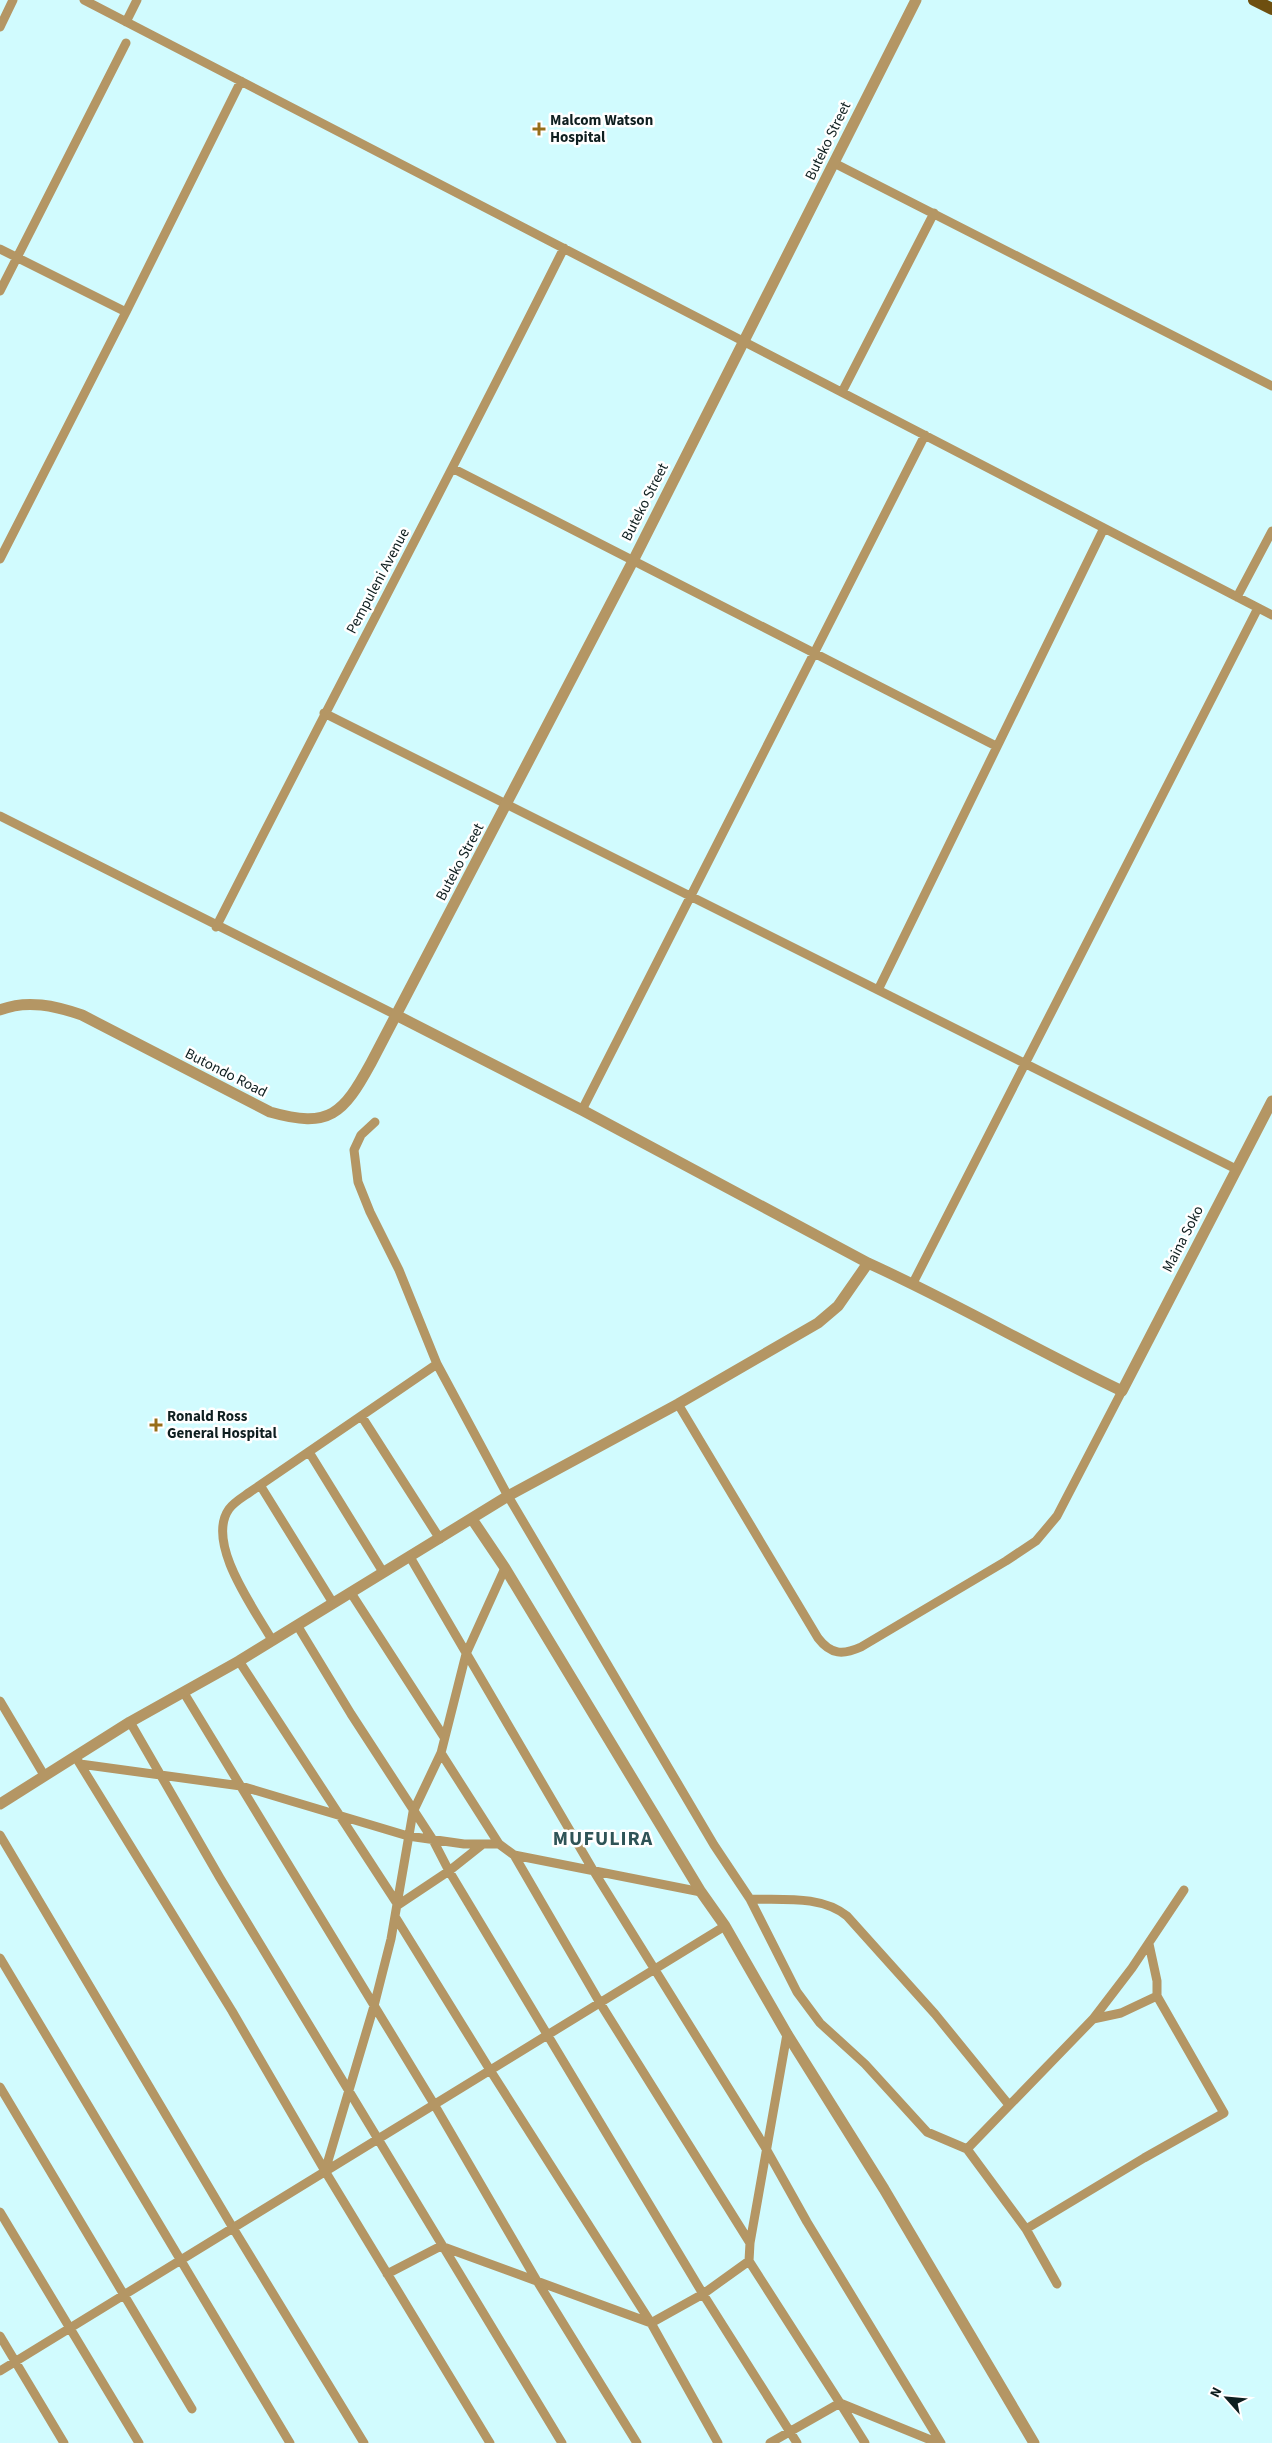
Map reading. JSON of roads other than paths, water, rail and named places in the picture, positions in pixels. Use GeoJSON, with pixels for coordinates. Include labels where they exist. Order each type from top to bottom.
{"type":"FeatureCollection","features":[{"type":"Feature","properties":{"kind":"main road"},"geometry":{"type":"LineString","coordinates":[[1254,0],[1272,9]]}},
{"type":"Feature","properties":{"kind":"street"},"geometry":{"type":"LineString","coordinates":[[0,27],[13,0]]}},
{"type":"Feature","properties":{"kind":"street"},"geometry":{"type":"LineString","coordinates":[[84,0],[1272,615]]}},
{"type":"Feature","properties":{"kind":"street"},"geometry":{"type":"LineString","coordinates":[[126,22],[137,0]]}},
{"type":"Feature","properties":{"kind":"street","name":"Buteko Street"},"geometry":{"type":"LineString","coordinates":[[396,1015],[634,559],[742,341],[916,0]]}},
{"type":"Feature","properties":{"kind":"street"},"geometry":{"type":"LineString","coordinates":[[0,291],[126,43]]}},
{"type":"Feature","properties":{"kind":"street"},"geometry":{"type":"LineString","coordinates":[[0,559],[126,312],[240,81]]}},
{"type":"Feature","properties":{"kind":"street"},"geometry":{"type":"LineString","coordinates":[[834,163],[1272,386]]}},
{"type":"Feature","properties":{"kind":"street"},"geometry":{"type":"LineString","coordinates":[[842,392],[934,213]]}},
{"type":"Feature","properties":{"kind":"street"},"geometry":{"type":"LineString","coordinates":[[0,248],[126,312]]}},
{"type":"Feature","properties":{"kind":"street","name":"Pempuleni Avenue"},"geometry":{"type":"LineString","coordinates":[[216,926],[324,713],[454,469],[564,248]]}},
{"type":"Feature","properties":{"kind":"street"},"geometry":{"type":"LineString","coordinates":[[582,1110],[926,435]]}},
{"type":"Feature","properties":{"kind":"street"},"geometry":{"type":"LineString","coordinates":[[454,469],[634,559],[996,746]]}},
{"type":"Feature","properties":{"kind":"street"},"geometry":{"type":"LineString","coordinates":[[878,990],[1104,528]]}},
{"type":"Feature","properties":{"kind":"street"},"geometry":{"type":"LineString","coordinates":[[1238,597],[1272,531]]}},
{"type":"Feature","properties":{"kind":"street"},"geometry":{"type":"LineString","coordinates":[[913,1284],[1258,608]]}},
{"type":"Feature","properties":{"kind":"street"},"geometry":{"type":"LineString","coordinates":[[324,713],[1236,1169]]}},
{"type":"Feature","properties":{"kind":"street"},"geometry":{"type":"LineString","coordinates":[[0,816],[582,1110],[868,1263],[913,1284],[1050,1357],[1122,1391],[1061,1509],[1036,1541],[1006,1561],[861,1647],[848,1652],[838,1653],[830,1650],[818,1638],[678,1404]]}},
{"type":"Feature","properties":{"kind":"street","name":"Butondo Road"},"geometry":{"type":"LineString","coordinates":[[0,1010],[38,1005],[56,1006],[82,1015],[270,1112],[296,1119],[314,1120],[333,1112],[350,1098],[396,1015]]}},
{"type":"Feature","properties":{"kind":"street","name":"Maina Soko"},"geometry":{"type":"LineString","coordinates":[[1122,1391],[1272,1101]]}},
{"type":"Feature","properties":{"kind":"street"},"geometry":{"type":"LineString","coordinates":[[375,1122],[361,1134],[354,1150],[358,1182],[370,1212],[399,1270],[437,1364],[508,1496],[680,1791],[750,1899],[797,1992],[820,2023],[865,2064],[924,2130],[953,2145],[967,2149],[1026,2229],[1057,2284]]}},
{"type":"Feature","properties":{"kind":"street"},"geometry":{"type":"LineString","coordinates":[[0,1804],[44,1775],[77,1760],[130,1722],[238,1661],[508,1496],[678,1404],[818,1323],[838,1306],[868,1263]]}},
{"type":"Feature","properties":{"kind":"street"},"geometry":{"type":"LineString","coordinates":[[272,1640],[229,1565],[224,1549],[225,1517],[229,1510],[260,1485],[437,1364]]}},
{"type":"Feature","properties":{"kind":"street"},"geometry":{"type":"LineString","coordinates":[[362,1417],[440,1539]]}},
{"type":"Feature","properties":{"kind":"street"},"geometry":{"type":"LineString","coordinates":[[310,1452],[384,1572]]}},
{"type":"Feature","properties":{"kind":"street"},"geometry":{"type":"LineString","coordinates":[[260,1485],[333,1603]]}},
{"type":"Feature","properties":{"kind":"street"},"geometry":{"type":"LineString","coordinates":[[472,1519],[506,1568],[701,1892],[725,1926],[787,2034],[884,2189],[1034,2443]]}},
{"type":"Feature","properties":{"kind":"street"},"geometry":{"type":"LineString","coordinates":[[410,1557],[593,1870],[656,1968],[765,2147],[939,2443]]}},
{"type":"Feature","properties":{"kind":"street"},"geometry":{"type":"LineString","coordinates":[[325,2172],[348,2088],[374,2006],[396,1918],[408,1836],[414,1812],[441,1753],[466,1654],[506,1568]]}},
{"type":"Feature","properties":{"kind":"street"},"geometry":{"type":"LineString","coordinates":[[351,1593],[444,1737]]}},
{"type":"Feature","properties":{"kind":"street"},"geometry":{"type":"LineString","coordinates":[[298,1625],[433,1840],[449,1871],[703,2294],[798,2443]]}},
{"type":"Feature","properties":{"kind":"street"},"geometry":{"type":"LineString","coordinates":[[238,1661],[398,1905]]}},
{"type":"Feature","properties":{"kind":"street"},"geometry":{"type":"LineString","coordinates":[[184,1692],[434,2104],[538,2281],[638,2443]]}},
{"type":"Feature","properties":{"kind":"street"},"geometry":{"type":"LineString","coordinates":[[0,1702],[44,1775]]}},
{"type":"Feature","properties":{"kind":"street"},"geometry":{"type":"LineString","coordinates":[[130,1722],[220,1878],[348,2088],[441,2246],[562,2443]]}},
{"type":"Feature","properties":{"kind":"street"},"geometry":{"type":"LineString","coordinates":[[441,1753],[499,1844],[514,1855],[600,2003],[750,2243]]}},
{"type":"Feature","properties":{"kind":"street"},"geometry":{"type":"LineString","coordinates":[[77,1760],[241,1786],[408,1836],[464,1844],[499,1844]]}},
{"type":"Feature","properties":{"kind":"street"},"geometry":{"type":"LineString","coordinates":[[77,1760],[232,2011],[325,2172],[490,2443]]}},
{"type":"Feature","properties":{"kind":"street"},"geometry":{"type":"LineString","coordinates":[[0,1835],[233,2228],[364,2443]]}},
{"type":"Feature","properties":{"kind":"street"},"geometry":{"type":"LineString","coordinates":[[398,1905],[449,1871],[483,1844]]}},
{"type":"Feature","properties":{"kind":"street"},"geometry":{"type":"LineString","coordinates":[[514,1855],[701,1892]]}},
{"type":"Feature","properties":{"kind":"street"},"geometry":{"type":"LineString","coordinates":[[967,2149],[1093,2019],[1149,1944],[1184,1890]]}},
{"type":"Feature","properties":{"kind":"street"},"geometry":{"type":"LineString","coordinates":[[750,1899],[818,1902],[829,1904],[842,1911],[935,2014],[1009,2105]]}},
{"type":"Feature","properties":{"kind":"street"},"geometry":{"type":"LineString","coordinates":[[396,1918],[651,2323],[718,2443]]}},
{"type":"Feature","properties":{"kind":"street"},"geometry":{"type":"LineString","coordinates":[[0,2370],[725,1926]]}},
{"type":"Feature","properties":{"kind":"street"},"geometry":{"type":"LineString","coordinates":[[1026,2229],[1224,2113],[1157,1996],[1157,1980],[1149,1944]]}},
{"type":"Feature","properties":{"kind":"street"},"geometry":{"type":"LineString","coordinates":[[0,1958],[290,2443]]}},
{"type":"Feature","properties":{"kind":"street"},"geometry":{"type":"LineString","coordinates":[[1093,2019],[1121,2012],[1157,1996]]}},
{"type":"Feature","properties":{"kind":"street"},"geometry":{"type":"LineString","coordinates":[[787,2034],[765,2147],[748,2261],[864,2443]]}},
{"type":"Feature","properties":{"kind":"street"},"geometry":{"type":"LineString","coordinates":[[0,2087],[192,2409]]}},
{"type":"Feature","properties":{"kind":"street"},"geometry":{"type":"LineString","coordinates":[[0,2212],[139,2443]]}},
{"type":"Feature","properties":{"kind":"street"},"geometry":{"type":"LineString","coordinates":[[387,2274],[441,2246],[651,2323],[703,2294],[748,2261]]}},
{"type":"Feature","properties":{"kind":"street"},"geometry":{"type":"LineString","coordinates":[[0,2336],[64,2443]]}},
{"type":"Feature","properties":{"kind":"street"},"geometry":{"type":"LineString","coordinates":[[840,2403],[939,2443]]}},
{"type":"Feature","properties":{"kind":"street"},"geometry":{"type":"LineString","coordinates":[[770,2443],[840,2403]]}},
{"type":"Feature","properties":{"kind":"place","name":"Malcom Watson Hospital"},"geometry":{"type":"Point","coordinates":[539,129]}},
{"type":"Feature","properties":{"kind":"place","name":"Ronald Ross General Hospital"},"geometry":{"type":"Point","coordinates":[156,1425]}},
{"type":"Feature","properties":{"kind":"district","name":"MUFULIRA"},"geometry":{"type":"Point","coordinates":[603,1839]}}]}
